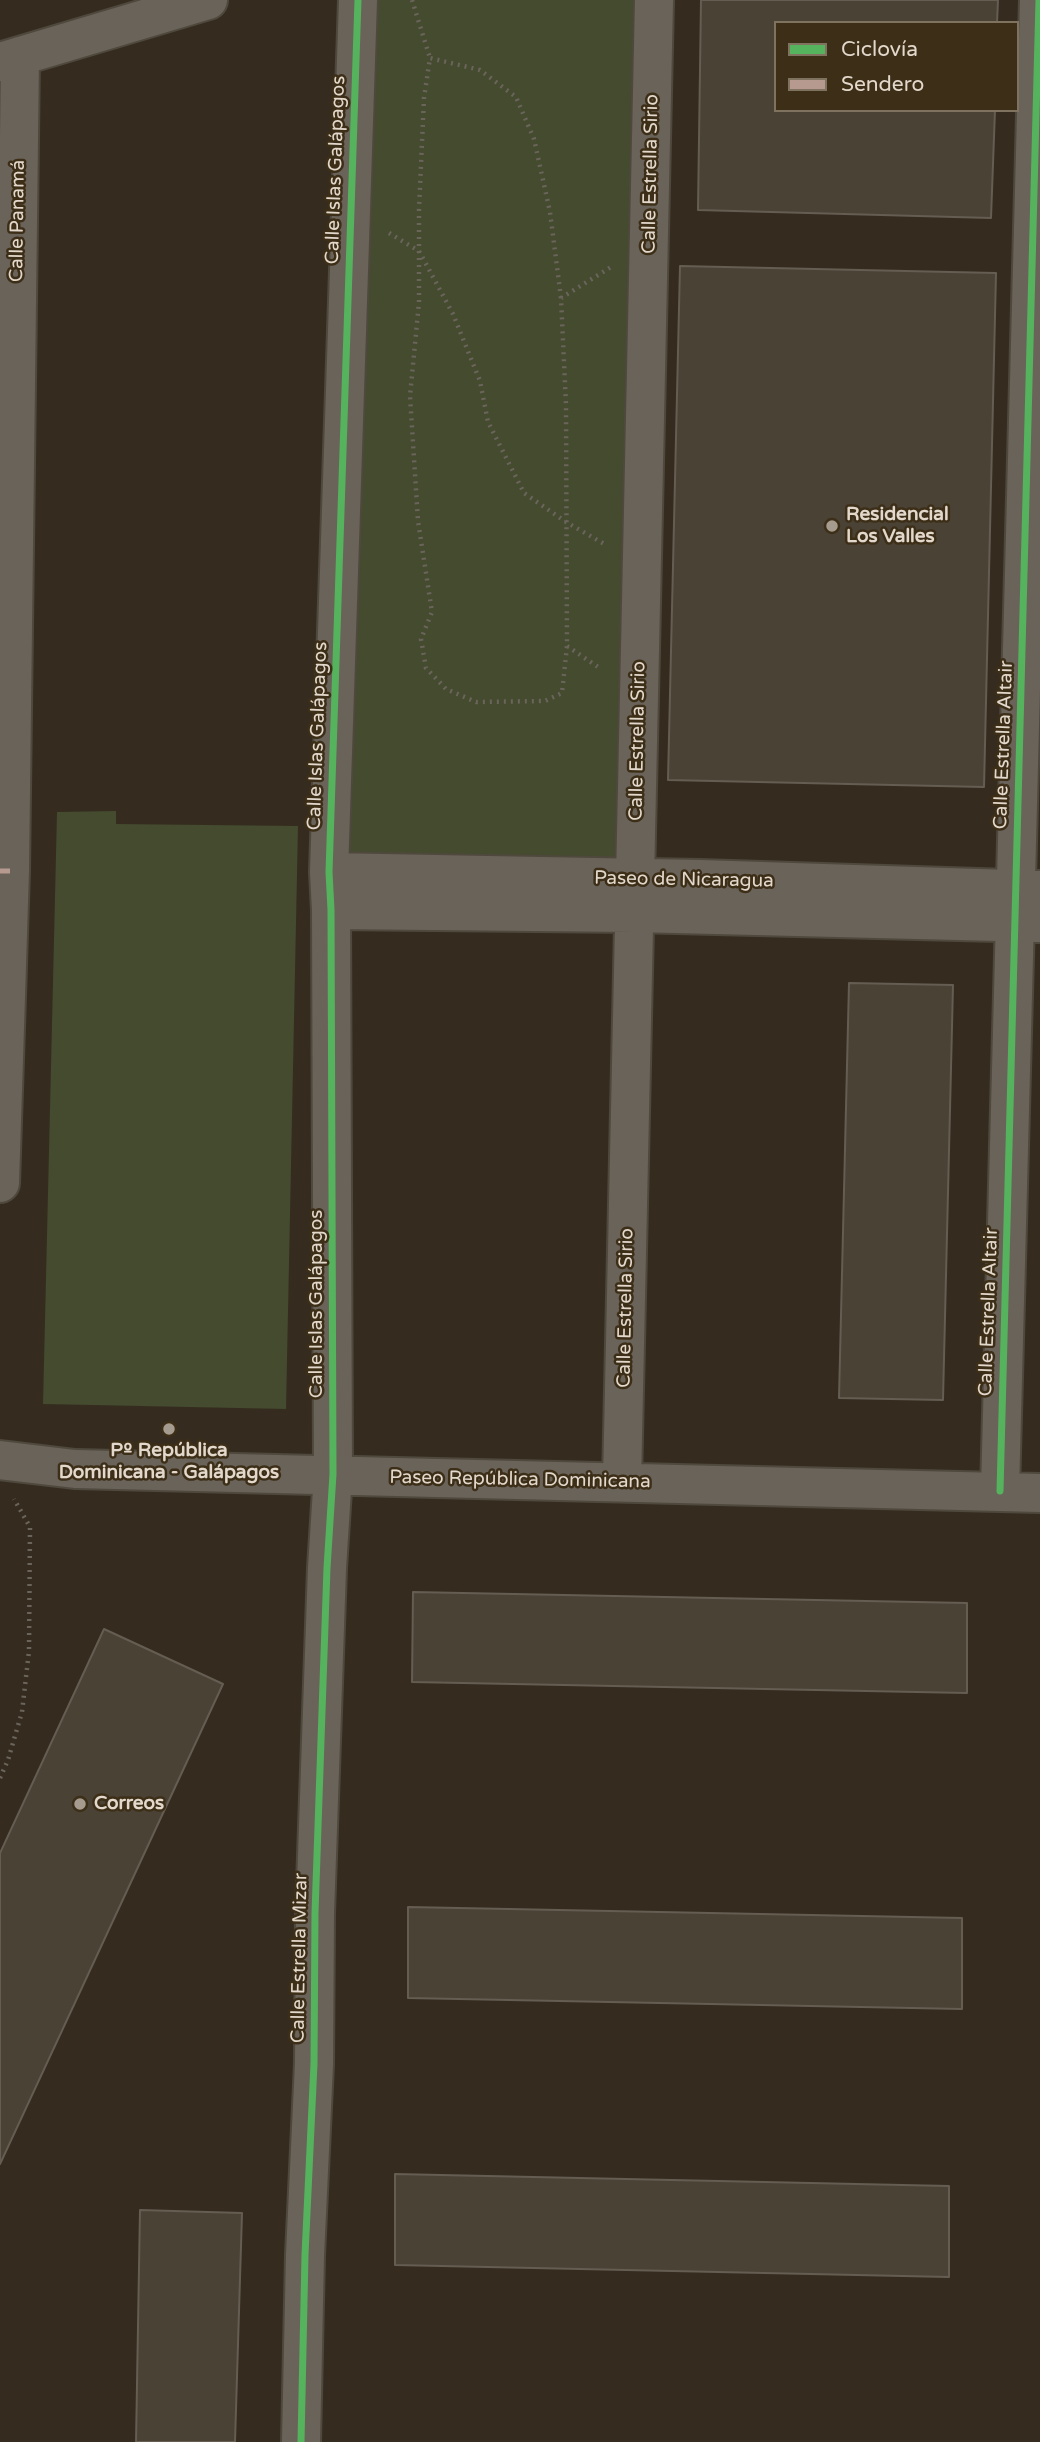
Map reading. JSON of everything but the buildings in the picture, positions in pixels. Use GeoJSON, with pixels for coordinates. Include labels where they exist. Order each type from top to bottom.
{"type":"FeatureCollection","features":[{"type":"Feature","properties":{"kind":"street"},"geometry":{"type":"LineString","coordinates":[[10,59],[208,0]]}},
{"type":"Feature","properties":{"kind":"street","name":"Calle Islas Galápagos"},"geometry":{"type":"LineString","coordinates":[[333,1474],[329,872],[358,0]]}},
{"type":"Feature","properties":{"kind":"street","name":"Calle Estrella Sirio"},"geometry":{"type":"LineString","coordinates":[[622,1482],[654,0]]}},
{"type":"Feature","properties":{"kind":"street","name":"Calle Estrella Altair"},"geometry":{"type":"LineString","coordinates":[[1000,1491],[1028,906],[1039,0]]}},
{"type":"Feature","properties":{"kind":"street","name":"Calle Panamá"},"geometry":{"type":"LineString","coordinates":[[0,1184],[5,871],[10,59]]}},
{"type":"Feature","properties":{"kind":"street","name":"Paseo de Nicaragua"},"geometry":{"type":"LineString","coordinates":[[329,872],[635,896],[1028,906]]}},
{"type":"Feature","properties":{"kind":"street","name":"Paseo de Nicaragua"},"geometry":{"type":"LineString","coordinates":[[331,910],[635,896]]}},
{"type":"Feature","properties":{"kind":"street","name":"Paseo República Dominicana"},"geometry":{"type":"LineString","coordinates":[[6,1478],[75,1469],[1040,1493]]}},
{"type":"Feature","properties":{"kind":"street","name":"Calle Estrella Mizar"},"geometry":{"type":"LineString","coordinates":[[301,2442],[305,2255],[314,2064],[315,1913],[333,1474]]}},
{"type":"Feature","properties":{"kind":"path"},"geometry":{"type":"LineString","coordinates":[[412,0],[430,58],[424,98],[419,302],[410,397],[418,521],[432,612],[421,639],[426,668],[446,689],[476,702],[544,701],[562,693],[567,646],[566,405],[561,298],[550,212],[534,139],[516,97],[480,70],[430,58]]}},
{"type":"Feature","properties":{"kind":"path"},"geometry":{"type":"LineString","coordinates":[[382,229],[419,251],[453,314],[480,381],[488,422],[524,493],[609,547]]}},
{"type":"Feature","properties":{"kind":"path"},"geometry":{"type":"LineString","coordinates":[[561,298],[618,263]]}},
{"type":"Feature","properties":{"kind":"path"},"geometry":{"type":"LineString","coordinates":[[567,646],[607,673]]}},
{"type":"Feature","properties":{"kind":"path"},"geometry":{"type":"LineString","coordinates":[[0,1778],[22,1712],[29,1651],[30,1527],[6,1478]]}},
{"type":"Feature","properties":{"kind":"green space"},"geometry":{"type":"Polygon","coordinates":[[[360,0],[652,0],[631,884],[348,876],[360,0]]]}},
{"type":"Feature","properties":{"kind":"green space"},"geometry":{"type":"Polygon","coordinates":[[[116,811],[116,824],[298,826],[286,1409],[43,1404],[57,812],[116,811]]]}},
{"type":"Feature","properties":{"kind":"marked path"},"geometry":{"type":"LineString","coordinates":[[0,871],[10,871]]}},
{"type":"Feature","properties":{"kind":"cycle path"},"geometry":{"type":"LineString","coordinates":[[301,2442],[305,2255],[314,2064],[315,1913],[327,1568],[333,1474],[329,872],[358,0]]}},
{"type":"Feature","properties":{"kind":"cycle path"},"geometry":{"type":"LineString","coordinates":[[1000,1491],[1039,0]]}},
{"type":"Feature","properties":{"kind":"place","name":"Residencial Los Valles"},"geometry":{"type":"Point","coordinates":[832,526]}},
{"type":"Feature","properties":{"kind":"place","name":"Pº República Dominicana - Galápagos"},"geometry":{"type":"Point","coordinates":[169,1429]}},
{"type":"Feature","properties":{"kind":"place","name":"Correos"},"geometry":{"type":"Point","coordinates":[80,1804]}}]}
